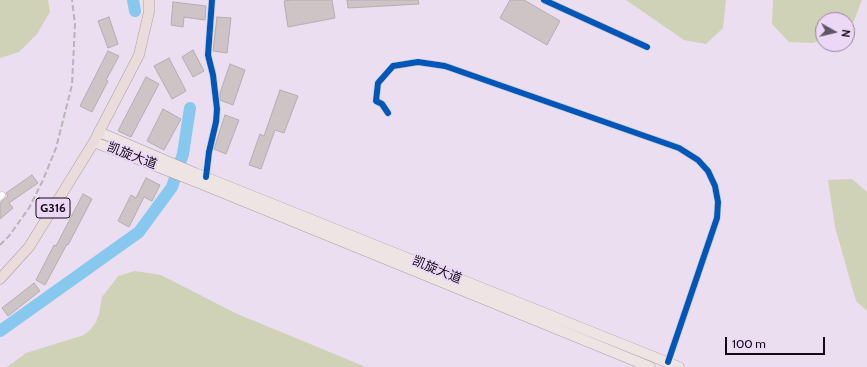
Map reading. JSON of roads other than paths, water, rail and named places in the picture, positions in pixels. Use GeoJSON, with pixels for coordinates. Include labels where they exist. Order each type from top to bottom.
{"type":"FeatureCollection","features":[{"type":"Feature","properties":{"kind":"highway","name":"G316"},"geometry":{"type":"LineString","coordinates":[[0,279],[29,247],[94,142],[139,55],[149,12],[149,0]]}},
{"type":"Feature","properties":{"kind":"main road","name":"凯旋大道"},"geometry":{"type":"LineString","coordinates":[[99,132],[170,167]]}},
{"type":"Feature","properties":{"kind":"main road","name":"凯旋大道"},"geometry":{"type":"LineString","coordinates":[[94,142],[170,167]]}},
{"type":"Feature","properties":{"kind":"main road"},"geometry":{"type":"LineString","coordinates":[[170,167],[194,176]]}},
{"type":"Feature","properties":{"kind":"main road","name":"凯旋大道"},"geometry":{"type":"LineString","coordinates":[[194,176],[206,177],[679,367]]}},
{"type":"Feature","properties":{"kind":"main road","name":"凯旋大道"},"geometry":{"type":"LineString","coordinates":[[194,176],[650,367]]}},
{"type":"Feature","properties":{"kind":"street"},"geometry":{"type":"LineString","coordinates":[[206,177],[217,109],[213,75],[208,55],[212,0]]}},
{"type":"Feature","properties":{"kind":"street"},"geometry":{"type":"LineString","coordinates":[[544,0],[647,47]]}},
{"type":"Feature","properties":{"kind":"street"},"geometry":{"type":"LineString","coordinates":[[388,113],[382,104],[376,101],[378,83],[393,66],[418,62],[445,66],[679,148],[698,160],[708,172],[715,186],[718,202],[717,218],[668,362]]}},
{"type":"Feature","properties":{"kind":"waterway"},"geometry":{"type":"LineString","coordinates":[[133,0],[135,11]]}},
{"type":"Feature","properties":{"kind":"waterway"},"geometry":{"type":"LineString","coordinates":[[0,331],[139,232],[172,187],[183,154],[190,108]]}},
{"type":"Feature","properties":{"kind":"railway"},"geometry":{"type":"LineString","coordinates":[[0,245],[9,236],[29,208],[43,180],[56,148],[72,85],[75,24],[72,0]]}}]}
